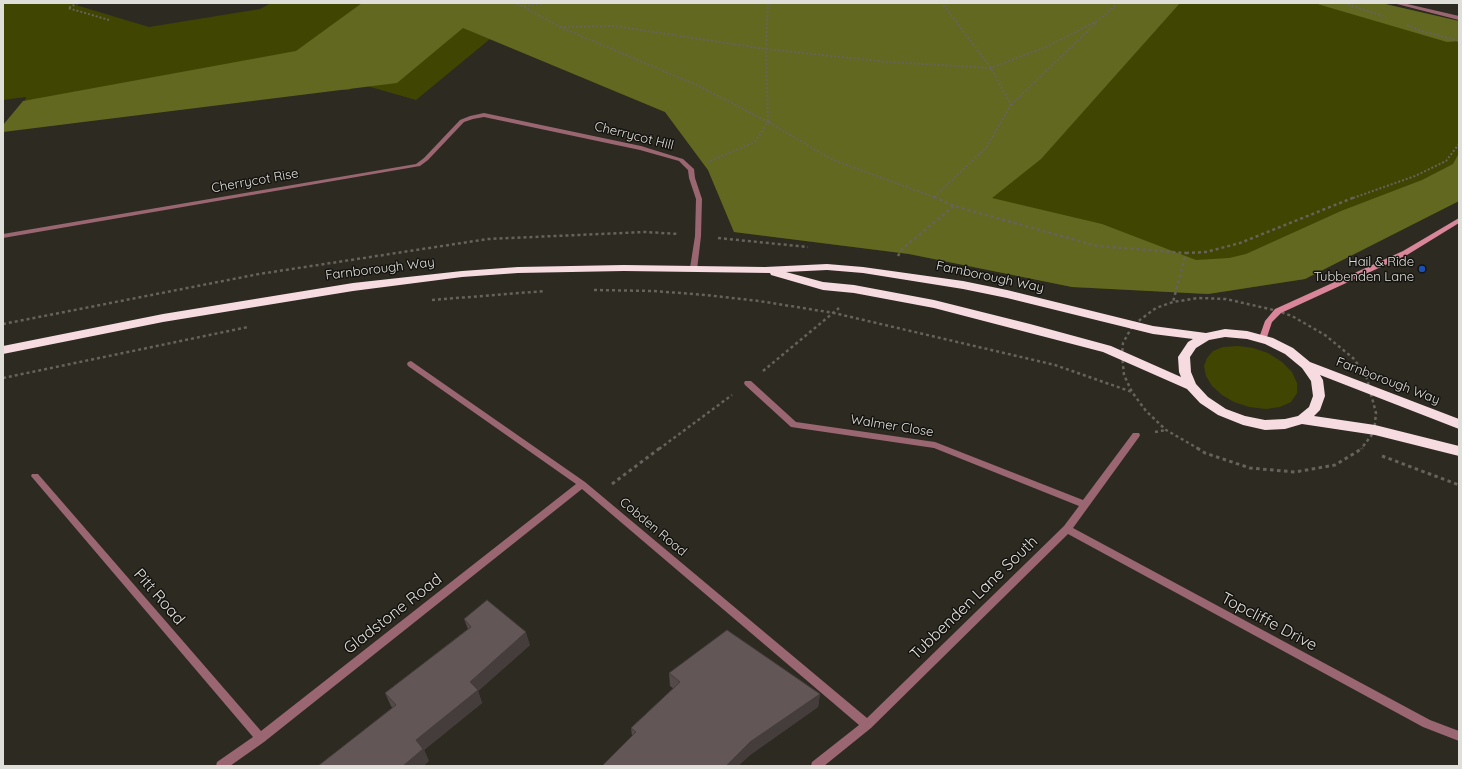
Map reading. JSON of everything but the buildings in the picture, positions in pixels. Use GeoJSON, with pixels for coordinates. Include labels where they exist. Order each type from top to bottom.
{"type":"FeatureCollection","features":[{"type":"Feature","properties":{"kind":"highway","name":"Farnborough Way"},"geometry":{"type":"LineString","coordinates":[[3,350],[230,306],[410,279],[518,270],[624,268],[765,270],[827,267],[917,278],[1007,294],[1152,330],[1206,337]]}},
{"type":"Feature","properties":{"kind":"highway","name":"Farnborough Way"},"geometry":{"type":"LineString","coordinates":[[765,270],[823,286],[854,290],[967,312],[1080,341],[1122,355],[1191,386]]}},
{"type":"Feature","properties":{"kind":"highway"},"geometry":{"type":"LineString","coordinates":[[1225,333],[1247,335],[1263,338],[1289,351],[1306,365],[1317,380],[1319,396],[1314,410],[1302,419],[1286,424],[1265,425],[1243,420],[1222,412],[1204,400],[1191,386],[1185,372],[1184,357],[1192,345],[1206,337],[1225,333]]}},
{"type":"Feature","properties":{"kind":"highway","name":"Farnborough Way"},"geometry":{"type":"LineString","coordinates":[[1306,365],[1459,424]]}},
{"type":"Feature","properties":{"kind":"highway"},"geometry":{"type":"LineString","coordinates":[[1302,419],[1375,430],[1459,451]]}},
{"type":"Feature","properties":{"kind":"street"},"geometry":{"type":"LineString","coordinates":[[1396,3],[1459,18]]}},
{"type":"Feature","properties":{"kind":"street","name":"Cherrycot Hill"},"geometry":{"type":"LineString","coordinates":[[493,116],[662,154],[681,160],[691,169]]}},
{"type":"Feature","properties":{"kind":"street","name":"Cherrycot Rise"},"geometry":{"type":"LineString","coordinates":[[3,236],[418,165],[426,159],[462,121],[472,117],[493,116]]}},
{"type":"Feature","properties":{"kind":"street"},"geometry":{"type":"LineString","coordinates":[[691,169],[692,178],[699,199],[698,236],[694,268]]}},
{"type":"Feature","properties":{"kind":"street"},"geometry":{"type":"LineString","coordinates":[[1263,338],[1269,321],[1278,311],[1404,253],[1459,220]]}},
{"type":"Feature","properties":{"kind":"street","name":"Cobden Road"},"geometry":{"type":"LineString","coordinates":[[410,364],[582,484],[867,725]]}},
{"type":"Feature","properties":{"kind":"street","name":"Walmer Close"},"geometry":{"type":"LineString","coordinates":[[748,383],[794,425],[935,445],[1085,505]]}},
{"type":"Feature","properties":{"kind":"street","name":"Tubbenden Lane South"},"geometry":{"type":"LineString","coordinates":[[816,766],[867,725],[1067,529],[1136,435]]}},
{"type":"Feature","properties":{"kind":"street","name":"Pitt Road"},"geometry":{"type":"LineString","coordinates":[[35,476],[260,738]]}},
{"type":"Feature","properties":{"kind":"street","name":"Gladstone Road"},"geometry":{"type":"LineString","coordinates":[[221,766],[260,738],[582,484]]}},
{"type":"Feature","properties":{"kind":"street","name":"Topcliffe Drive"},"geometry":{"type":"LineString","coordinates":[[1067,529],[1427,724],[1459,736]]}},
{"type":"Feature","properties":{"kind":"path"},"geometry":{"type":"LineString","coordinates":[[78,3],[68,8],[109,20]]}},
{"type":"Feature","properties":{"kind":"path"},"geometry":{"type":"LineString","coordinates":[[512,3],[522,6],[560,27],[699,86],[768,122],[831,159],[934,197],[954,206],[1097,246],[1186,253],[1206,252],[1240,243],[1335,204],[1415,176],[1446,161],[1459,144]]}},
{"type":"Feature","properties":{"kind":"path"},"geometry":{"type":"LineString","coordinates":[[522,6],[527,3]]}},
{"type":"Feature","properties":{"kind":"path"},"geometry":{"type":"LineString","coordinates":[[522,6],[545,3]]}},
{"type":"Feature","properties":{"kind":"path"},"geometry":{"type":"LineString","coordinates":[[691,169],[755,142],[768,122],[766,49],[768,3]]}},
{"type":"Feature","properties":{"kind":"path"},"geometry":{"type":"LineString","coordinates":[[942,3],[991,68],[1011,105]]}},
{"type":"Feature","properties":{"kind":"path"},"geometry":{"type":"LineString","coordinates":[[934,197],[986,148],[1011,105],[1118,3]]}},
{"type":"Feature","properties":{"kind":"path"},"geometry":{"type":"LineString","coordinates":[[560,27],[614,26],[766,49],[888,62],[991,68],[1046,47],[1099,20]]}},
{"type":"Feature","properties":{"kind":"path"},"geometry":{"type":"LineString","coordinates":[[902,249],[954,206]]}},
{"type":"Feature","properties":{"kind":"path"},"geometry":{"type":"LineString","coordinates":[[1173,302],[1186,253]]}},
{"type":"Feature","properties":{"kind":"path"},"geometry":{"type":"LineString","coordinates":[[587,290],[654,291],[706,295],[759,301],[834,313],[1055,365],[1132,392]]}},
{"type":"Feature","properties":{"kind":"path"},"geometry":{"type":"LineString","coordinates":[[596,496],[748,383],[834,313],[854,290]]}},
{"type":"Feature","properties":{"kind":"path"},"geometry":{"type":"LineString","coordinates":[[429,300],[550,291]]}},
{"type":"Feature","properties":{"kind":"path"},"geometry":{"type":"LineString","coordinates":[[3,378],[255,325]]}},
{"type":"Feature","properties":{"kind":"path"},"geometry":{"type":"LineString","coordinates":[[1363,448],[1370,451]]}},
{"type":"Feature","properties":{"kind":"path"},"geometry":{"type":"LineString","coordinates":[[1378,454],[1459,485]]}},
{"type":"Feature","properties":{"kind":"shaded area"},"geometry":{"type":"Polygon","coordinates":[[[3,3],[69,3],[149,27],[260,9],[271,3],[1381,3],[1459,21],[1459,201],[1305,279],[1208,294],[1072,287],[909,254],[734,232],[708,170],[665,112],[490,39],[416,100],[360,84],[349,90],[334,90],[18,128],[26,97],[3,100],[3,3]]]}},
{"type":"Feature","properties":{"kind":"shaded area"},"geometry":{"type":"Polygon","coordinates":[[[1238,346],[1253,348],[1268,353],[1282,362],[1292,372],[1297,383],[1297,393],[1291,402],[1280,407],[1266,409],[1249,407],[1234,402],[1222,395],[1212,386],[1206,376],[1204,366],[1207,358],[1213,351],[1223,347],[1238,346]]]}},
{"type":"Feature","properties":{"kind":"green space"},"geometry":{"type":"Polygon","coordinates":[[[362,3],[1180,3],[1041,159],[992,198],[1102,224],[1196,260],[1229,258],[1246,254],[1341,211],[1422,180],[1453,164],[1459,153],[1459,201],[1305,279],[1208,294],[1072,287],[909,254],[734,232],[708,170],[665,112],[463,28],[397,83],[3,132],[3,125],[23,101],[296,51],[362,3]]]}},
{"type":"Feature","properties":{"kind":"green space"},"geometry":{"type":"Polygon","coordinates":[[[1314,3],[1381,3],[1459,21],[1459,41],[1447,42],[1314,3]]]}},
{"type":"Feature","properties":{"kind":"place","name":"Hail & Ride Tubbenden Lane"},"geometry":{"type":"Point","coordinates":[1422,269]}}]}
